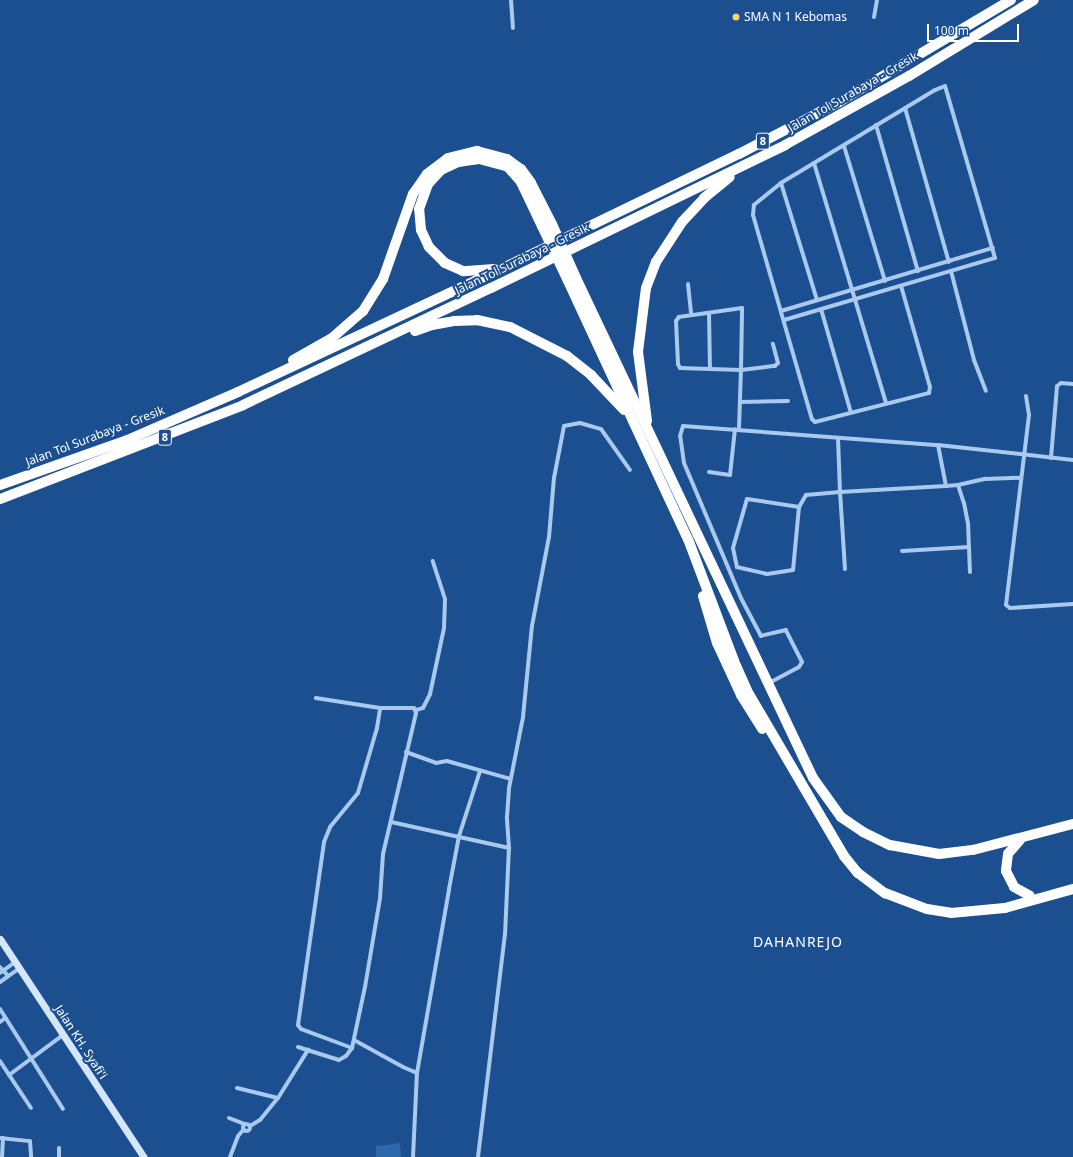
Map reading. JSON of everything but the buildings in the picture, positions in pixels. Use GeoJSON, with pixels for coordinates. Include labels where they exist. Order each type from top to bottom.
{"type":"FeatureCollection","features":[{"type":"Feature","properties":{"kind":"highway","name":"Jalan Tol Surabaya - Gresik"},"geometry":{"type":"LineString","coordinates":[[0,486],[125,440],[238,392],[505,267],[732,157],[832,105],[1012,0]]}},
{"type":"Feature","properties":{"kind":"highway","name":"Jalan Tol Surabaya - Gresik"},"geometry":{"type":"LineString","coordinates":[[0,499],[215,417],[326,367],[742,166],[908,76],[1034,0]]}},
{"type":"Feature","properties":{"kind":"highway"},"geometry":{"type":"LineString","coordinates":[[238,392],[332,338],[363,311],[383,280],[413,194],[427,174],[448,158],[477,151],[507,159],[521,169],[531,183],[547,225],[688,539],[717,643],[741,695],[768,739],[810,797],[844,856],[871,884],[885,893],[927,909],[966,913],[1005,908],[1073,890]]}},
{"type":"Feature","properties":{"kind":"highway"},"geometry":{"type":"LineString","coordinates":[[505,267],[463,271],[445,263],[429,247],[421,230],[419,209],[424,193],[436,175],[448,166],[466,160],[479,159],[499,163],[508,167],[521,182],[547,225]]}},
{"type":"Feature","properties":{"kind":"highway"},"geometry":{"type":"LineString","coordinates":[[650,435],[641,387],[638,352],[646,288],[656,262],[682,222],[704,198],[742,166]]}},
{"type":"Feature","properties":{"kind":"highway"},"geometry":{"type":"LineString","coordinates":[[572,279],[650,435],[813,778],[830,805],[851,825],[890,845],[923,853],[948,854],[1020,840],[1073,824]]}},
{"type":"Feature","properties":{"kind":"highway"},"geometry":{"type":"LineString","coordinates":[[326,367],[432,325],[454,321],[496,323],[530,336],[566,356],[616,399],[638,428]]}},
{"type":"Feature","properties":{"kind":"highway"},"geometry":{"type":"LineString","coordinates":[[1020,840],[1008,854],[1006,871],[1014,887],[1030,896]]}},
{"type":"Feature","properties":{"kind":"highway"},"geometry":{"type":"LineString","coordinates":[[966,913],[1073,884]]}},
{"type":"Feature","properties":{"kind":"main road","name":"Jalan KH. Syafi'i"},"geometry":{"type":"LineString","coordinates":[[0,939],[144,1157]]}},
{"type":"Feature","properties":{"kind":"street"},"geometry":{"type":"LineString","coordinates":[[511,0],[513,28]]}},
{"type":"Feature","properties":{"kind":"street"},"geometry":{"type":"LineString","coordinates":[[874,16],[877,0]]}},
{"type":"Feature","properties":{"kind":"street"},"geometry":{"type":"LineString","coordinates":[[784,320],[995,258],[947,89],[944,86],[876,125],[844,146],[781,183],[754,205],[753,210],[781,311],[812,419],[818,423],[886,403],[929,393],[930,390],[901,286]]}},
{"type":"Feature","properties":{"kind":"street"},"geometry":{"type":"LineString","coordinates":[[905,108],[949,262]]}},
{"type":"Feature","properties":{"kind":"street"},"geometry":{"type":"LineString","coordinates":[[876,125],[918,271]]}},
{"type":"Feature","properties":{"kind":"street"},"geometry":{"type":"LineString","coordinates":[[844,146],[885,281]]}},
{"type":"Feature","properties":{"kind":"street"},"geometry":{"type":"LineString","coordinates":[[814,163],[886,403]]}},
{"type":"Feature","properties":{"kind":"street"},"geometry":{"type":"LineString","coordinates":[[781,183],[817,300]]}},
{"type":"Feature","properties":{"kind":"street"},"geometry":{"type":"LineString","coordinates":[[781,311],[993,248]]}},
{"type":"Feature","properties":{"kind":"street"},"geometry":{"type":"LineString","coordinates":[[951,271],[974,360],[986,392]]}},
{"type":"Feature","properties":{"kind":"street"},"geometry":{"type":"LineString","coordinates":[[688,284],[691,315]]}},
{"type":"Feature","properties":{"kind":"street"},"geometry":{"type":"LineString","coordinates":[[709,472],[730,474],[740,402],[741,370],[742,308],[679,317],[676,321],[678,367],[741,370],[777,365],[773,344]]}},
{"type":"Feature","properties":{"kind":"street"},"geometry":{"type":"LineString","coordinates":[[821,309],[851,413]]}},
{"type":"Feature","properties":{"kind":"street"},"geometry":{"type":"LineString","coordinates":[[709,313],[710,369]]}},
{"type":"Feature","properties":{"kind":"street"},"geometry":{"type":"LineString","coordinates":[[1051,458],[1057,386],[1061,383],[1073,384]]}},
{"type":"Feature","properties":{"kind":"street"},"geometry":{"type":"LineString","coordinates":[[1026,396],[1029,414],[1006,605],[1010,608],[1073,604]]}},
{"type":"Feature","properties":{"kind":"street"},"geometry":{"type":"LineString","coordinates":[[740,402],[788,401]]}},
{"type":"Feature","properties":{"kind":"street"},"geometry":{"type":"LineString","coordinates":[[478,1157],[505,935],[509,848],[507,816],[511,779],[523,717],[532,626],[549,537],[554,478],[564,426],[580,423],[601,428],[630,470]]}},
{"type":"Feature","properties":{"kind":"street"},"geometry":{"type":"LineString","coordinates":[[768,684],[799,667],[802,662],[786,630],[763,636],[759,632],[741,598],[684,463],[681,447],[682,428],[686,425],[938,445],[1024,456],[1073,460]]}},
{"type":"Feature","properties":{"kind":"street"},"geometry":{"type":"LineString","coordinates":[[838,438],[845,569]]}},
{"type":"Feature","properties":{"kind":"street"},"geometry":{"type":"LineString","coordinates":[[938,445],[946,486]]}},
{"type":"Feature","properties":{"kind":"street"},"geometry":{"type":"LineString","coordinates":[[800,507],[748,500],[733,548],[737,567],[767,574],[793,570],[800,507],[806,495],[946,486],[985,479],[1021,478]]}},
{"type":"Feature","properties":{"kind":"street"},"geometry":{"type":"LineString","coordinates":[[958,485],[968,523],[970,572]]}},
{"type":"Feature","properties":{"kind":"street"},"geometry":{"type":"LineString","coordinates":[[902,551],[969,548]]}},
{"type":"Feature","properties":{"kind":"street"},"geometry":{"type":"LineString","coordinates":[[316,698],[380,708],[392,706],[416,710],[423,708],[430,694],[444,628],[445,599],[433,561]]}},
{"type":"Feature","properties":{"kind":"street"},"geometry":{"type":"LineString","coordinates":[[352,1048],[301,1029],[298,1025],[324,842],[330,827],[358,793],[377,728],[380,708]]}},
{"type":"Feature","properties":{"kind":"street"},"geometry":{"type":"LineString","coordinates":[[298,1047],[339,1060],[346,1056],[352,1048],[380,898],[383,854],[416,710]]}},
{"type":"Feature","properties":{"kind":"street"},"geometry":{"type":"LineString","coordinates":[[406,752],[436,763],[447,761],[511,779]]}},
{"type":"Feature","properties":{"kind":"street"},"geometry":{"type":"LineString","coordinates":[[413,1157],[417,1073],[459,836],[480,771]]}},
{"type":"Feature","properties":{"kind":"street"},"geometry":{"type":"LineString","coordinates":[[391,822],[509,848]]}},
{"type":"Feature","properties":{"kind":"street"},"geometry":{"type":"LineString","coordinates":[[1,970],[18,965]]}},
{"type":"Feature","properties":{"kind":"street"},"geometry":{"type":"LineString","coordinates":[[0,982],[18,965]]}},
{"type":"Feature","properties":{"kind":"street"},"geometry":{"type":"LineString","coordinates":[[1,970],[8,976]]}},
{"type":"Feature","properties":{"kind":"street"},"geometry":{"type":"LineString","coordinates":[[0,1009],[32,1057],[63,1109]]}},
{"type":"Feature","properties":{"kind":"street"},"geometry":{"type":"LineString","coordinates":[[0,1022],[5,1018]]}},
{"type":"Feature","properties":{"kind":"street"},"geometry":{"type":"LineString","coordinates":[[9,1075],[63,1035]]}},
{"type":"Feature","properties":{"kind":"street"},"geometry":{"type":"LineString","coordinates":[[354,1040],[402,1067],[417,1073]]}},
{"type":"Feature","properties":{"kind":"street"},"geometry":{"type":"LineString","coordinates":[[230,1157],[238,1135],[246,1126],[258,1122],[278,1098],[308,1050]]}},
{"type":"Feature","properties":{"kind":"street"},"geometry":{"type":"LineString","coordinates":[[0,1061],[31,1108]]}},
{"type":"Feature","properties":{"kind":"street"},"geometry":{"type":"LineString","coordinates":[[237,1088],[278,1098]]}},
{"type":"Feature","properties":{"kind":"street"},"geometry":{"type":"LineString","coordinates":[[228,1118],[246,1126]]}},
{"type":"Feature","properties":{"kind":"street"},"geometry":{"type":"LineString","coordinates":[[2,1157],[2,1138],[30,1141],[31,1157]]}},
{"type":"Feature","properties":{"kind":"street"},"geometry":{"type":"LineString","coordinates":[[59,1148],[59,1157]]}},
{"type":"Feature","properties":{"kind":"shaded area"},"geometry":{"type":"Polygon","coordinates":[[[400,1143],[401,1157],[376,1157],[376,1146],[400,1143]]]}},
{"type":"Feature","properties":{"kind":"place","name":"SMA N 1 Kebomas"},"geometry":{"type":"Point","coordinates":[736,17]}},
{"type":"Feature","properties":{"kind":"district","name":"DAHANREJO"},"geometry":{"type":"Point","coordinates":[798,942]}}]}
